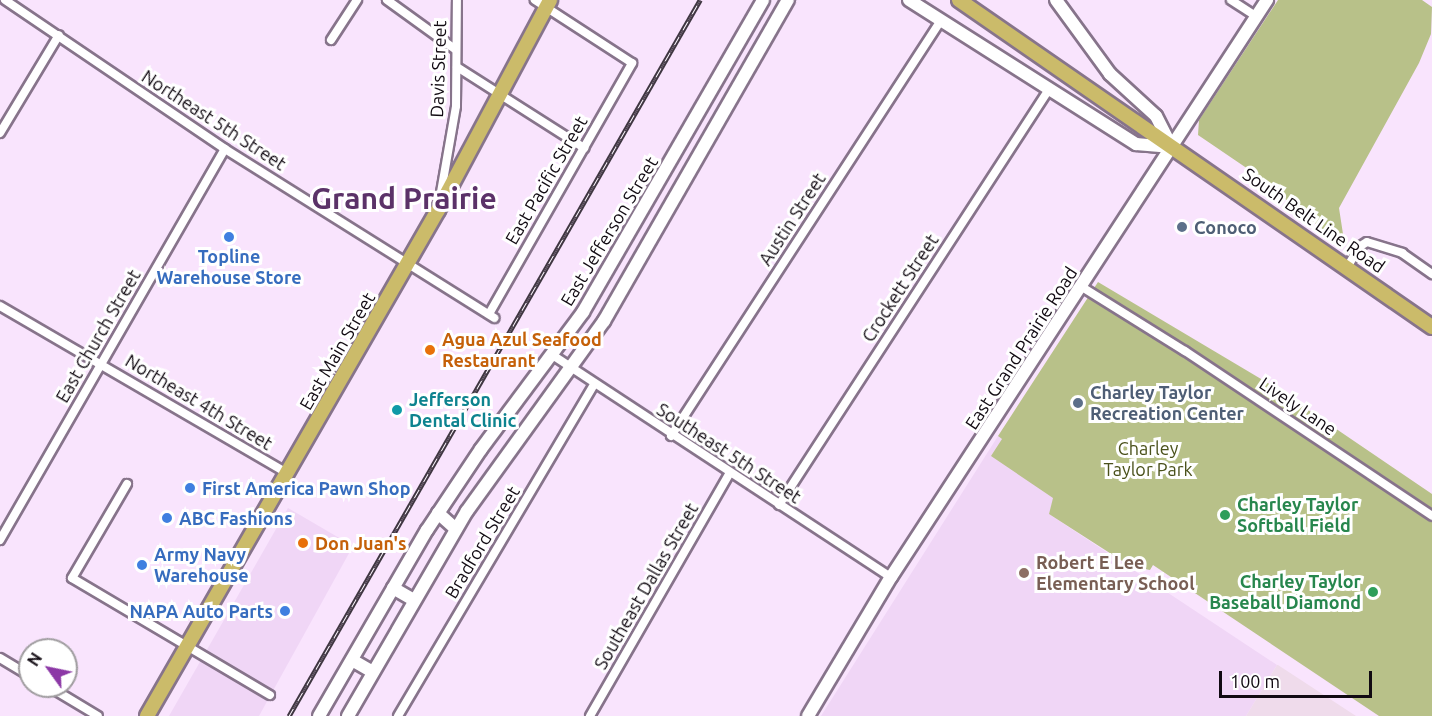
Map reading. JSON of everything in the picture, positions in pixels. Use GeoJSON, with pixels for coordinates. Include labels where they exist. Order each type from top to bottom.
{"type":"FeatureCollection","features":[{"type":"Feature","properties":{"kind":"main road","name":"East Jefferson Street"},"geometry":{"type":"LineString","coordinates":[[319,716],[438,513],[583,312],[763,0]]}},
{"type":"Feature","properties":{"kind":"main road"},"geometry":{"type":"LineString","coordinates":[[348,716],[456,529],[505,454],[604,321],[788,0]]}},
{"type":"Feature","properties":{"kind":"main road","name":"South Belt Line Road"},"geometry":{"type":"LineString","coordinates":[[909,0],[1136,144],[1172,147]]}},
{"type":"Feature","properties":{"kind":"main road","name":"South Belt Line Road"},"geometry":{"type":"LineString","coordinates":[[959,0],[1348,266],[1432,327]]}},
{"type":"Feature","properties":{"kind":"main road"},"geometry":{"type":"LineString","coordinates":[[1056,0],[1110,74],[1156,116],[1172,147]]}},
{"type":"Feature","properties":{"kind":"main road","name":"East Grand Prairie Road"},"geometry":{"type":"LineString","coordinates":[[808,716],[891,577],[1083,287],[1267,0]]}},
{"type":"Feature","properties":{"kind":"main road","name":"East Main Street"},"geometry":{"type":"LineString","coordinates":[[147,716],[438,210],[501,96],[544,3]]}},
{"type":"Feature","properties":{"kind":"main road"},"geometry":{"type":"LineString","coordinates":[[646,206],[664,217]]}},
{"type":"Feature","properties":{"kind":"main road"},"geometry":{"type":"LineString","coordinates":[[438,513],[456,529]]}},
{"type":"Feature","properties":{"kind":"main road"},"geometry":{"type":"LineString","coordinates":[[393,588],[414,600]]}},
{"type":"Feature","properties":{"kind":"main road"},"geometry":{"type":"LineString","coordinates":[[352,660],[373,672]]}},
{"type":"Feature","properties":{"kind":"street","name":"Northeast 5th Street"},"geometry":{"type":"LineString","coordinates":[[5,0],[60,35],[225,149],[408,262]]}},
{"type":"Feature","properties":{"kind":"street"},"geometry":{"type":"LineString","coordinates":[[332,40],[357,0]]}},
{"type":"Feature","properties":{"kind":"street"},"geometry":{"type":"LineString","coordinates":[[387,0],[456,51]]}},
{"type":"Feature","properties":{"kind":"street","name":"Davis Street"},"geometry":{"type":"LineString","coordinates":[[438,210],[456,106],[457,0]]}},
{"type":"Feature","properties":{"kind":"street"},"geometry":{"type":"LineString","coordinates":[[1231,0],[1256,16]]}},
{"type":"Feature","properties":{"kind":"street","name":"East Pacific Street"},"geometry":{"type":"LineString","coordinates":[[408,262],[491,316],[632,63],[544,3]]}},
{"type":"Feature","properties":{"kind":"street","name":"Austin Street"},"geometry":{"type":"LineString","coordinates":[[671,435],[940,21]]}},
{"type":"Feature","properties":{"kind":"street"},"geometry":{"type":"LineString","coordinates":[[0,133],[60,35]]}},
{"type":"Feature","properties":{"kind":"street"},"geometry":{"type":"LineString","coordinates":[[457,67],[584,148]]}},
{"type":"Feature","properties":{"kind":"street","name":"Crockett Street"},"geometry":{"type":"LineString","coordinates":[[779,505],[1049,90]]}},
{"type":"Feature","properties":{"kind":"street","name":"East Church Street"},"geometry":{"type":"LineString","coordinates":[[0,540],[225,149]]}},
{"type":"Feature","properties":{"kind":"street"},"geometry":{"type":"LineString","coordinates":[[1348,266],[1359,247],[1367,242],[1402,254],[1432,274]]}},
{"type":"Feature","properties":{"kind":"street","name":"Lively Lane"},"geometry":{"type":"LineString","coordinates":[[1083,287],[1185,351],[1432,516]]}},
{"type":"Feature","properties":{"kind":"street","name":"Northeast 4th Street"},"geometry":{"type":"LineString","coordinates":[[0,306],[287,473]]}},
{"type":"Feature","properties":{"kind":"street","name":"Southeast 5th Street"},"geometry":{"type":"LineString","coordinates":[[551,354],[593,386],[891,577]]}},
{"type":"Feature","properties":{"kind":"street","name":"Bradford Street"},"geometry":{"type":"LineString","coordinates":[[398,716],[593,386]]}},
{"type":"Feature","properties":{"kind":"street","name":"Southeast Dallas Street"},"geometry":{"type":"LineString","coordinates":[[590,716],[730,473]]}},
{"type":"Feature","properties":{"kind":"street"},"geometry":{"type":"LineString","coordinates":[[127,484],[72,578],[270,695]]}},
{"type":"Feature","properties":{"kind":"street"},"geometry":{"type":"LineString","coordinates":[[0,658],[18,669]]}},
{"type":"Feature","properties":{"kind":"street"},"geometry":{"type":"LineString","coordinates":[[68,698],[98,716]]}},
{"type":"Feature","properties":{"kind":"shaded area","name":"Robert E Lee Elementary School"},"geometry":{"type":"Polygon","coordinates":[[[998,436],[1047,472],[1056,490],[1049,514],[1277,665],[1246,716],[821,716],[998,436]]]}},
{"type":"Feature","properties":{"kind":"shaded area"},"geometry":{"type":"Polygon","coordinates":[[[288,508],[353,546],[259,716],[169,716],[288,508]]]}},
{"type":"Feature","properties":{"kind":"shaded area"},"geometry":{"type":"Polygon","coordinates":[[[1278,665],[1356,716],[1246,716],[1278,665]]]}},
{"type":"Feature","properties":{"kind":"green space"},"geometry":{"type":"Polygon","coordinates":[[[1278,0],[1422,0],[1432,7],[1431,34],[1419,63],[1339,208],[1343,234],[1337,241],[1248,169],[1198,135],[1199,120],[1278,0]]]}},
{"type":"Feature","properties":{"kind":"green space","name":"Charley Taylor Park"},"geometry":{"type":"Polygon","coordinates":[[[1098,282],[1273,386],[1432,494],[1432,716],[1379,716],[1153,565],[1150,570],[1130,566],[1049,514],[1053,498],[991,456],[1002,439],[998,436],[1098,282]]]}},
{"type":"Feature","properties":{"kind":"railway"},"geometry":{"type":"LineString","coordinates":[[289,716],[700,0]]}},
{"type":"Feature","properties":{"kind":"place","name":"Conoco"},"geometry":{"type":"Point","coordinates":[1182,227]}},
{"type":"Feature","properties":{"kind":"place","name":"Topline Warehouse Store"},"geometry":{"type":"Point","coordinates":[229,237]}},
{"type":"Feature","properties":{"kind":"place","name":"Agua Azul Seafood Restaurant"},"geometry":{"type":"Point","coordinates":[430,350]}},
{"type":"Feature","properties":{"kind":"place","name":"Charley Taylor Recreation Center"},"geometry":{"type":"Point","coordinates":[1078,403]}},
{"type":"Feature","properties":{"kind":"place","name":"Jefferson Dental Clinic"},"geometry":{"type":"Point","coordinates":[397,410]}},
{"type":"Feature","properties":{"kind":"place","name":"First America Pawn Shop"},"geometry":{"type":"Point","coordinates":[190,488]}},
{"type":"Feature","properties":{"kind":"place","name":"Charley Taylor Softball Field"},"geometry":{"type":"Point","coordinates":[1225,515]}},
{"type":"Feature","properties":{"kind":"place","name":"ABC Fashions"},"geometry":{"type":"Point","coordinates":[167,518]}},
{"type":"Feature","properties":{"kind":"place","name":"Don Juan's"},"geometry":{"type":"Point","coordinates":[303,543]}},
{"type":"Feature","properties":{"kind":"place","name":"Army Navy Warehouse"},"geometry":{"type":"Point","coordinates":[142,565]}},
{"type":"Feature","properties":{"kind":"place","name":"Robert E Lee Elementary School"},"geometry":{"type":"Point","coordinates":[1024,573]}},
{"type":"Feature","properties":{"kind":"place","name":"Charley Taylor Baseball Diamond"},"geometry":{"type":"Point","coordinates":[1373,592]}},
{"type":"Feature","properties":{"kind":"place","name":"NAPA Auto Parts"},"geometry":{"type":"Point","coordinates":[285,611]}},
{"type":"Feature","properties":{"kind":"district","name":"Grand Prairie"},"geometry":{"type":"Point","coordinates":[404,198]}}]}
